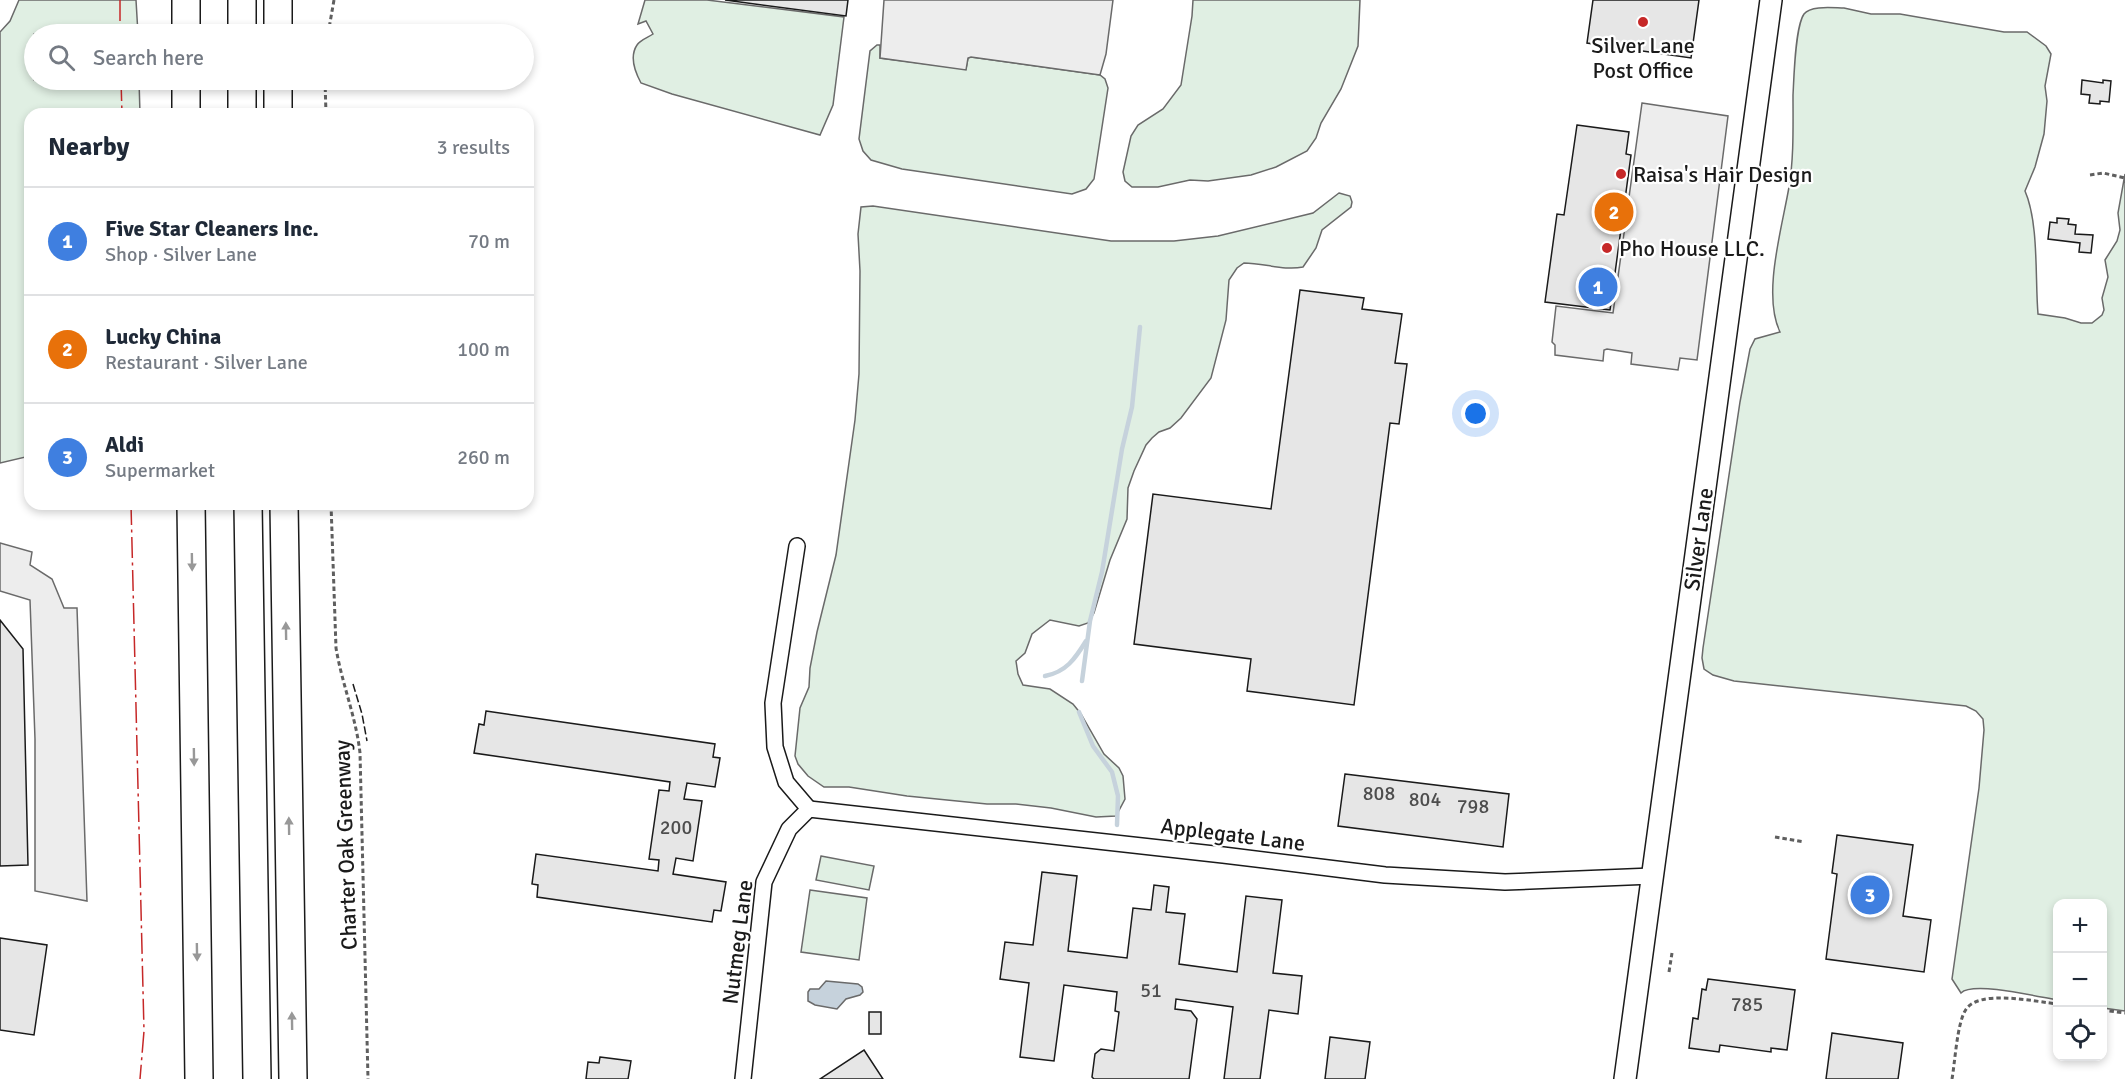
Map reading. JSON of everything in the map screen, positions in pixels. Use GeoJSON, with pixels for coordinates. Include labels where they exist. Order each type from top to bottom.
{"type":"FeatureCollection","features":[{"type":"Feature","properties":{"kind":"highway"},"geometry":{"type":"LineString","coordinates":[[186,0],[186,24]]}},
{"type":"Feature","properties":{"kind":"highway"},"geometry":{"type":"LineString","coordinates":[[225,24],[226,0]]}},
{"type":"Feature","properties":{"kind":"highway"},"geometry":{"type":"LineString","coordinates":[[242,0],[242,24]]}},
{"type":"Feature","properties":{"kind":"highway"},"geometry":{"type":"LineString","coordinates":[[278,0],[278,24]]}},
{"type":"Feature","properties":{"kind":"highway"},"geometry":{"type":"LineString","coordinates":[[186,90],[186,108]]}},
{"type":"Feature","properties":{"kind":"highway"},"geometry":{"type":"LineString","coordinates":[[225,90],[225,108]]}},
{"type":"Feature","properties":{"kind":"highway"},"geometry":{"type":"LineString","coordinates":[[242,90],[242,108]]}},
{"type":"Feature","properties":{"kind":"highway"},"geometry":{"type":"LineString","coordinates":[[278,90],[278,108]]}},
{"type":"Feature","properties":{"kind":"highway"},"geometry":{"type":"LineString","coordinates":[[191,510],[199,1079]]}},
{"type":"Feature","properties":{"kind":"highway"},"geometry":{"type":"LineString","coordinates":[[230,510],[238,1079]]}},
{"type":"Feature","properties":{"kind":"highway"},"geometry":{"type":"LineString","coordinates":[[248,510],[256,1079]]}},
{"type":"Feature","properties":{"kind":"highway"},"geometry":{"type":"LineString","coordinates":[[284,510],[293,1079]]}},
{"type":"Feature","properties":{"kind":"main road","name":"Silver Lane"},"geometry":{"type":"LineString","coordinates":[[1625,1079],[1771,0]]}},
{"type":"Feature","properties":{"kind":"street"},"geometry":{"type":"LineString","coordinates":[[797,546],[773,703],[776,747],[786,782],[809,809]]}},
{"type":"Feature","properties":{"kind":"street","name":"Applegate Lane"},"geometry":{"type":"LineString","coordinates":[[809,809],[1211,853],[1385,875],[1504,882],[1652,876]]}},
{"type":"Feature","properties":{"kind":"street","name":"Nutmeg Lane"},"geometry":{"type":"LineString","coordinates":[[743,1079],[764,882],[789,829],[809,809]]}},
{"type":"Feature","properties":{"kind":"path"},"geometry":{"type":"LineString","coordinates":[[330,24],[334,0]]}},
{"type":"Feature","properties":{"kind":"path"},"geometry":{"type":"LineString","coordinates":[[326,90],[326,108]]}},
{"type":"Feature","properties":{"kind":"path"},"geometry":{"type":"LineString","coordinates":[[2090,176],[2103,173],[2125,178]]}},
{"type":"Feature","properties":{"kind":"path","name":"Charter Oak Greenway"},"geometry":{"type":"LineString","coordinates":[[331,510],[336,648],[340,671],[355,720],[360,753],[368,1079]]}},
{"type":"Feature","properties":{"kind":"path"},"geometry":{"type":"LineString","coordinates":[[1775,837],[1804,842]]}},
{"type":"Feature","properties":{"kind":"path"},"geometry":{"type":"LineString","coordinates":[[1669,972],[1672,953]]}},
{"type":"Feature","properties":{"kind":"path"},"geometry":{"type":"LineString","coordinates":[[1952,1079],[1960,1026],[1964,1011],[1971,1003],[2007,998],[2053,1003]]}},
{"type":"Feature","properties":{"kind":"path"},"geometry":{"type":"LineString","coordinates":[[2107,1011],[2125,1013]]}},
{"type":"Feature","properties":{"kind":"green space"},"geometry":{"type":"Polygon","coordinates":[[[19,0],[136,0],[137,24],[24,24],[24,90],[139,90],[140,108],[24,108],[24,457],[0,463],[0,32],[10,21],[19,0]]]}},
{"type":"Feature","properties":{"kind":"green space"},"geometry":{"type":"Polygon","coordinates":[[[645,0],[707,0],[844,17],[833,105],[820,135],[672,94],[641,83],[635,69],[633,54],[638,43],[653,34],[646,21],[638,24],[645,0]]]}},
{"type":"Feature","properties":{"kind":"green space"},"geometry":{"type":"Polygon","coordinates":[[[1193,0],[1360,0],[1358,46],[1341,89],[1307,151],[1276,167],[1251,175],[1208,181],[1190,180],[1158,187],[1132,187],[1125,181],[1123,172],[1131,136],[1138,125],[1163,109],[1181,85],[1193,0]]]}},
{"type":"Feature","properties":{"kind":"green space"},"geometry":{"type":"Polygon","coordinates":[[[1844,8],[1871,14],[1900,14],[2004,32],[2027,32],[2046,46],[2051,54],[2045,86],[2047,101],[2044,134],[2035,167],[2025,191],[2033,219],[2038,314],[2081,323],[2092,323],[2102,315],[2104,310],[2102,298],[2108,277],[2105,260],[2117,241],[2120,230],[2118,213],[2125,174],[2125,1011],[2107,1009],[2107,899],[2053,899],[2053,999],[1992,989],[1968,990],[1961,993],[1952,979],[1979,788],[1984,730],[1983,719],[1976,711],[1966,706],[1734,681],[1713,675],[1704,669],[1703,648],[1750,349],[1755,339],[1780,332],[1775,317],[1773,281],[1778,241],[1791,176],[1795,53],[1799,30],[1807,11],[1844,8]]]}},
{"type":"Feature","properties":{"kind":"green space"},"geometry":{"type":"Polygon","coordinates":[[[880,45],[880,58],[966,69],[968,58],[971,57],[1100,75],[1105,79],[1108,88],[1094,179],[1086,189],[1072,194],[902,169],[871,160],[863,151],[859,139],[870,51],[880,45]]]}},
{"type":"Feature","properties":{"kind":"green space"},"geometry":{"type":"Polygon","coordinates":[[[1339,193],[1350,196],[1351,207],[1322,230],[1316,248],[1303,267],[1289,268],[1244,263],[1237,268],[1229,280],[1226,320],[1211,378],[1181,418],[1170,428],[1159,432],[1146,445],[1128,488],[1127,519],[1110,560],[1094,613],[1088,623],[1079,626],[1050,620],[1032,634],[1025,653],[1016,661],[1023,685],[1050,689],[1073,704],[1104,754],[1119,768],[1123,776],[1125,799],[1116,816],[1096,817],[1016,804],[987,804],[907,796],[849,787],[824,787],[808,776],[798,764],[795,756],[800,708],[809,687],[817,632],[836,555],[855,420],[859,374],[858,234],[861,207],[873,206],[1111,241],[1174,241],[1218,236],[1313,213],[1339,193]]]}},
{"type":"Feature","properties":{"kind":"green space"},"geometry":{"type":"Polygon","coordinates":[[[821,856],[874,866],[869,890],[816,880],[821,856]]]}},
{"type":"Feature","properties":{"kind":"green space"},"geometry":{"type":"Polygon","coordinates":[[[810,890],[867,898],[859,960],[801,952],[810,890]]]}},
{"type":"Feature","properties":{"kind":"shaded area"},"geometry":{"type":"Polygon","coordinates":[[[884,0],[1113,0],[1106,54],[1100,75],[971,57],[968,58],[966,70],[880,58],[884,0]]]}},
{"type":"Feature","properties":{"kind":"shaded area"},"geometry":{"type":"Polygon","coordinates":[[[1642,103],[1728,116],[1697,360],[1680,358],[1678,370],[1631,364],[1632,353],[1607,349],[1604,350],[1603,361],[1555,355],[1555,345],[1552,342],[1556,306],[1613,313],[1642,103]]]}},
{"type":"Feature","properties":{"kind":"shaded area"},"geometry":{"type":"Polygon","coordinates":[[[0,543],[32,552],[30,565],[52,579],[64,608],[77,608],[87,901],[35,891],[35,739],[30,600],[0,591],[0,543]]]}},
{"type":"Feature","properties":{"kind":"shaded area"},"geometry":{"type":"Polygon","coordinates":[[[826,981],[858,984],[862,987],[863,992],[846,999],[837,1009],[815,1005],[808,1001],[810,989],[819,989],[826,981]]]}},
{"type":"Feature","properties":{"kind":"building"},"geometry":{"type":"Polygon","coordinates":[[[725,0],[848,0],[846,16],[725,0]]]}},
{"type":"Feature","properties":{"kind":"building","name":"Silver Lane Post Office"},"geometry":{"type":"Polygon","coordinates":[[[1593,0],[1699,0],[1691,58],[1587,43],[1593,0]]]}},
{"type":"Feature","properties":{"kind":"building"},"geometry":{"type":"Polygon","coordinates":[[[2082,80],[2103,83],[2103,80],[2111,81],[2109,102],[2089,103],[2090,95],[2081,94],[2082,80]]]}},
{"type":"Feature","properties":{"kind":"building"},"geometry":{"type":"Polygon","coordinates":[[[1577,125],[1629,132],[1626,154],[1631,155],[1610,310],[1545,302],[1557,214],[1564,215],[1577,125]]]}},
{"type":"Feature","properties":{"kind":"building"},"geometry":{"type":"Polygon","coordinates":[[[2057,218],[2069,219],[2068,224],[2076,225],[2075,234],[2093,235],[2091,253],[2079,252],[2080,243],[2048,239],[2050,222],[2057,223],[2057,218]]]}},
{"type":"Feature","properties":{"kind":"building"},"geometry":{"type":"Polygon","coordinates":[[[1300,290],[1364,298],[1362,309],[1402,314],[1395,363],[1407,364],[1399,424],[1390,423],[1354,705],[1247,691],[1251,659],[1134,644],[1153,494],[1271,509],[1300,290]]]}},
{"type":"Feature","properties":{"kind":"building"},"geometry":{"type":"Polygon","coordinates":[[[0,620],[23,649],[28,865],[0,866],[0,620]]]}},
{"type":"Feature","properties":{"kind":"building"},"geometry":{"type":"Polygon","coordinates":[[[486,711],[715,744],[713,757],[720,758],[715,787],[687,783],[684,799],[702,801],[693,861],[676,858],[673,874],[726,882],[721,911],[714,910],[712,922],[537,897],[538,885],[532,884],[536,854],[658,871],[659,860],[649,859],[659,790],[669,791],[670,782],[474,753],[479,724],[484,725],[486,711]]]}},
{"type":"Feature","properties":{"kind":"building"},"geometry":{"type":"Polygon","coordinates":[[[1345,774],[1509,794],[1503,847],[1338,826],[1345,774]]]}},
{"type":"Feature","properties":{"kind":"building"},"geometry":{"type":"Polygon","coordinates":[[[1837,835],[1913,845],[1903,916],[1931,920],[1924,972],[1826,959],[1837,874],[1832,873],[1837,835]]]}},
{"type":"Feature","properties":{"kind":"building"},"geometry":{"type":"Polygon","coordinates":[[[1042,872],[1077,876],[1068,951],[1127,958],[1133,908],[1151,910],[1154,885],[1169,887],[1166,912],[1185,914],[1179,964],[1237,972],[1246,896],[1282,900],[1273,973],[1302,976],[1298,1014],[1269,1010],[1260,1079],[1224,1079],[1233,1007],[1176,999],[1175,1009],[1191,1011],[1197,1019],[1189,1079],[1094,1079],[1092,1077],[1095,1054],[1101,1049],[1114,1051],[1119,1012],[1115,1011],[1117,992],[1064,985],[1054,1061],[1020,1057],[1029,983],[1000,979],[1005,942],[1033,945],[1042,872]]]}},
{"type":"Feature","properties":{"kind":"building"},"geometry":{"type":"Polygon","coordinates":[[[0,938],[47,945],[34,1035],[0,1030],[0,938]]]}},
{"type":"Feature","properties":{"kind":"building"},"geometry":{"type":"Polygon","coordinates":[[[1708,979],[1795,990],[1787,1050],[1771,1048],[1771,1052],[1720,1045],[1719,1052],[1689,1048],[1693,1018],[1698,1019],[1702,989],[1706,990],[1708,979]]]}},
{"type":"Feature","properties":{"kind":"building"},"geometry":{"type":"Polygon","coordinates":[[[869,1012],[881,1012],[881,1034],[869,1034],[869,1012]]]}},
{"type":"Feature","properties":{"kind":"building"},"geometry":{"type":"Polygon","coordinates":[[[1832,1033],[1903,1043],[1898,1079],[1826,1079],[1832,1033]]]}},
{"type":"Feature","properties":{"kind":"building"},"geometry":{"type":"Polygon","coordinates":[[[1330,1037],[1370,1042],[1365,1079],[1325,1079],[1330,1037]]]}},
{"type":"Feature","properties":{"kind":"building"},"geometry":{"type":"Polygon","coordinates":[[[864,1050],[883,1079],[820,1079],[864,1050]]]}},
{"type":"Feature","properties":{"kind":"building"},"geometry":{"type":"Polygon","coordinates":[[[600,1057],[631,1061],[628,1079],[586,1079],[588,1062],[599,1063],[600,1057]]]}},
{"type":"Feature","properties":{"kind":"waterway"},"geometry":{"type":"LineString","coordinates":[[1082,681],[1090,621],[1102,572],[1122,449],[1132,407],[1140,327]]}},
{"type":"Feature","properties":{"kind":"waterway"},"geometry":{"type":"LineString","coordinates":[[1045,676],[1069,664],[1086,641]]}},
{"type":"Feature","properties":{"kind":"waterway"},"geometry":{"type":"LineString","coordinates":[[1079,712],[1093,746],[1112,772],[1118,796],[1117,825]]}},
{"type":"Feature","properties":{"kind":"fence"},"geometry":{"type":"LineString","coordinates":[[353,684],[367,741]]}},
{"type":"Feature","properties":{"kind":"power"},"geometry":{"type":"LineString","coordinates":[[120,0],[120,24]]}},
{"type":"Feature","properties":{"kind":"power"},"geometry":{"type":"LineString","coordinates":[[121,90],[122,108]]}},
{"type":"Feature","properties":{"kind":"power"},"geometry":{"type":"LineString","coordinates":[[131,510],[144,1031],[140,1079]]}},
{"type":"Feature","properties":{"kind":"place","name":"Silver Lane Post Office"},"geometry":{"type":"Point","coordinates":[1643,22]}},
{"type":"Feature","properties":{"kind":"place","name":"Raisa's Hair Design"},"geometry":{"type":"Point","coordinates":[1621,174]}},
{"type":"Feature","properties":{"kind":"place","name":"Lucky China"},"geometry":{"type":"Point","coordinates":[1614,212]}},
{"type":"Feature","properties":{"kind":"place","name":"Pho House LLC."},"geometry":{"type":"Point","coordinates":[1607,248]}},
{"type":"Feature","properties":{"kind":"place","name":"Five Star Cleaners Inc."},"geometry":{"type":"Point","coordinates":[1598,287]}},
{"type":"Feature","properties":{"kind":"place","name":"Aldi"},"geometry":{"type":"Point","coordinates":[1870,895]}}]}
